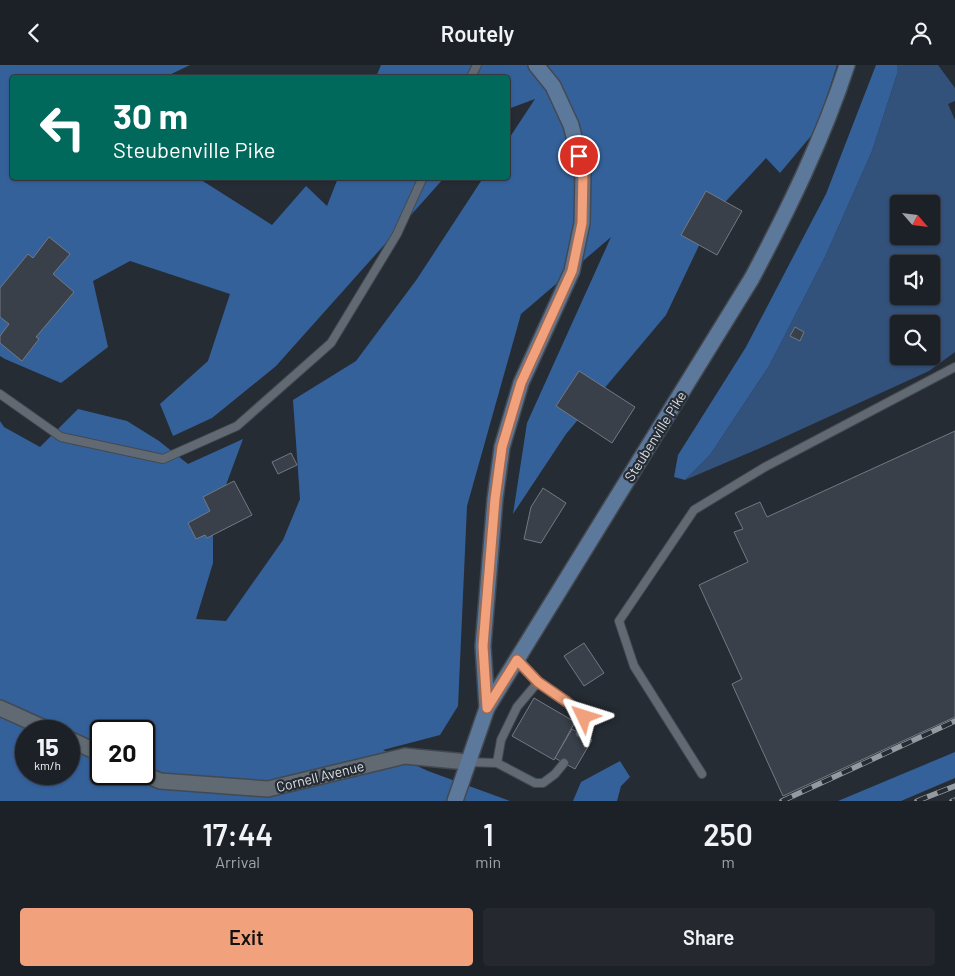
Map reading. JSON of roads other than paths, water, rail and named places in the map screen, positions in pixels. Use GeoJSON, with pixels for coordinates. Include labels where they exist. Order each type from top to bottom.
{"type":"FeatureCollection","features":[{"type":"Feature","properties":{"kind":"main road"},"geometry":{"type":"LineString","coordinates":[[487,708],[483,646],[495,499],[502,447],[521,383],[572,271],[582,223],[583,172],[571,125],[553,86],[536,65]]}},
{"type":"Feature","properties":{"kind":"main road","name":"Steubenville Pike"},"geometry":{"type":"LineString","coordinates":[[455,801],[487,708],[752,278],[785,217],[839,89],[847,65]]}},
{"type":"Feature","properties":{"kind":"street"},"geometry":{"type":"LineString","coordinates":[[0,708],[27,720]]}},
{"type":"Feature","properties":{"kind":"street","name":"Cornell Avenue"},"geometry":{"type":"LineString","coordinates":[[155,779],[160,781],[268,789],[405,756],[467,762]]}},
{"type":"Feature","properties":{"kind":"lane"},"geometry":{"type":"LineString","coordinates":[[0,394],[61,437],[163,459],[237,426],[331,343],[397,234],[423,180]]}},
{"type":"Feature","properties":{"kind":"lane"},"geometry":{"type":"LineString","coordinates":[[702,775],[634,666],[619,621],[694,510],[765,467],[955,367]]}},
{"type":"Feature","properties":{"kind":"lane"},"geometry":{"type":"LineString","coordinates":[[517,660],[538,682],[567,702],[584,717],[580,733]]}},
{"type":"Feature","properties":{"kind":"lane"},"geometry":{"type":"LineString","coordinates":[[496,763],[501,740],[517,707],[538,682]]}},
{"type":"Feature","properties":{"kind":"lane"},"geometry":{"type":"LineString","coordinates":[[467,762],[496,763],[535,783],[543,783],[556,774],[564,763]]}},
{"type":"Feature","properties":{"kind":"railway"},"geometry":{"type":"LineString","coordinates":[[782,801],[955,721]]}},
{"type":"Feature","properties":{"kind":"railway"},"geometry":{"type":"LineString","coordinates":[[917,801],[955,786]]}}]}
